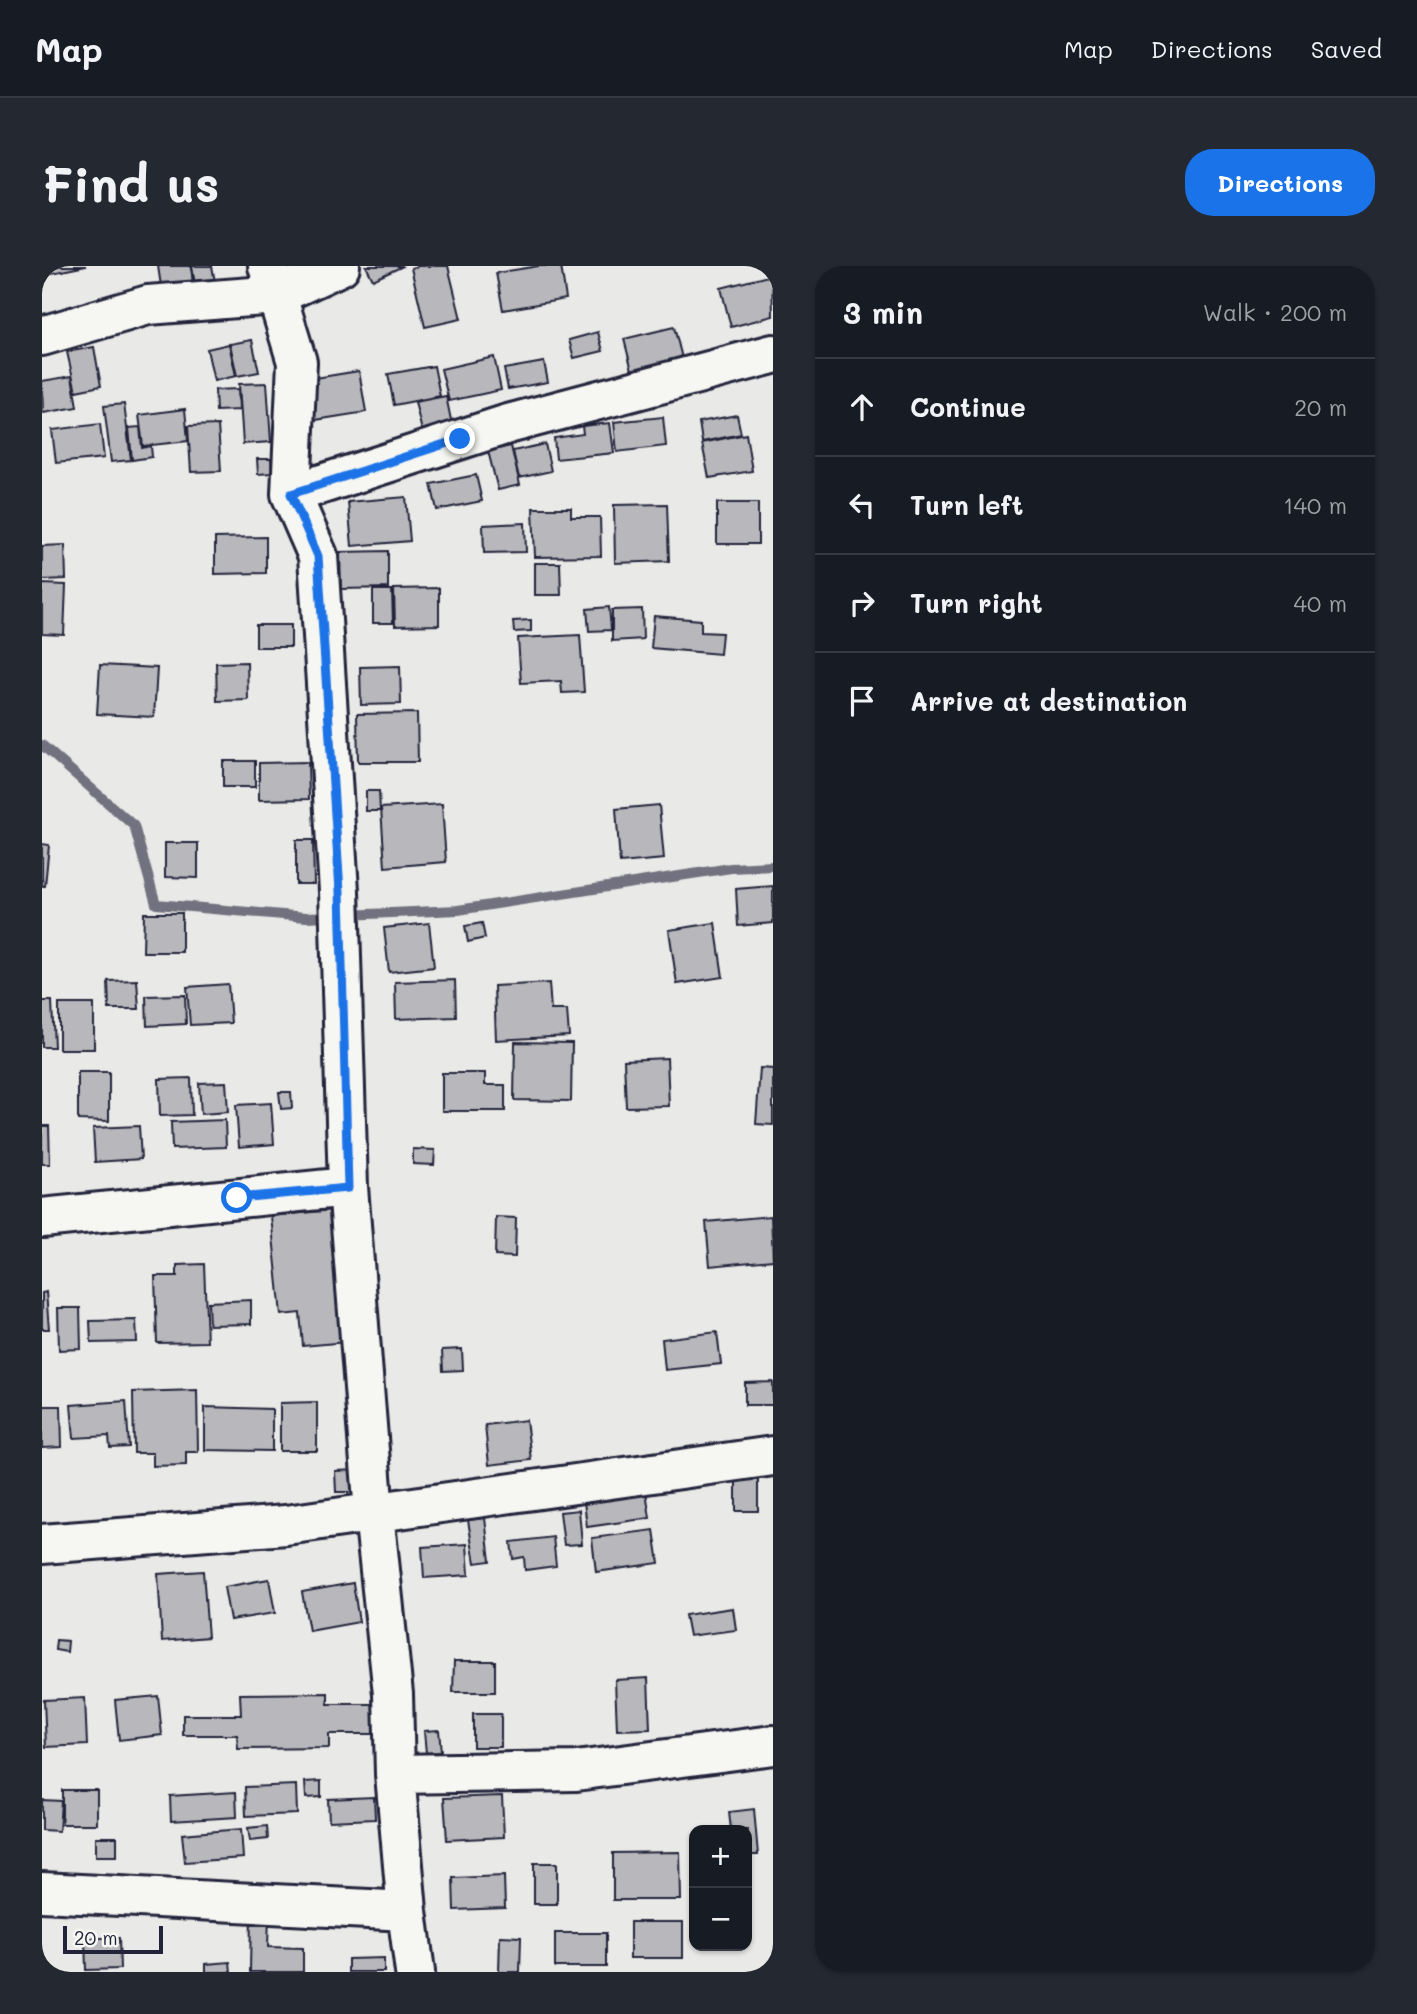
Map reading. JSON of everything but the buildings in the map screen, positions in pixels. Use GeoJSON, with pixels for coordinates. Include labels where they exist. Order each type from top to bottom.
{"type":"FeatureCollection","features":[{"type":"Feature","properties":{"kind":"street"},"geometry":{"type":"LineString","coordinates":[[42,336],[148,305],[340,266]]}},
{"type":"Feature","properties":{"kind":"street"},"geometry":{"type":"LineString","coordinates":[[272,281],[297,362],[291,494],[318,556],[340,891],[348,1188],[374,1513],[393,1694],[395,1774],[415,1972]]}},
{"type":"Feature","properties":{"kind":"street"},"geometry":{"type":"LineString","coordinates":[[291,494],[508,424],[773,354]]}},
{"type":"Feature","properties":{"kind":"street"},"geometry":{"type":"LineString","coordinates":[[42,1218],[348,1188]]}},
{"type":"Feature","properties":{"kind":"street"},"geometry":{"type":"LineString","coordinates":[[42,1544],[286,1525],[773,1456]]}},
{"type":"Feature","properties":{"kind":"street"},"geometry":{"type":"LineString","coordinates":[[395,1774],[576,1771],[773,1745]]}},
{"type":"Feature","properties":{"kind":"street"},"geometry":{"type":"LineString","coordinates":[[42,1892],[407,1911]]}},
{"type":"Feature","properties":{"kind":"waterway"},"geometry":{"type":"LineString","coordinates":[[42,745],[134,826],[156,904],[306,917],[331,916]]}},
{"type":"Feature","properties":{"kind":"waterway"},"geometry":{"type":"LineString","coordinates":[[346,915],[458,910],[731,868],[773,866]]}},
{"type":"Feature","properties":{"kind":"route"},"geometry":{"type":"LineString","coordinates":[[237,1198],[348,1188],[340,891],[318,556],[291,494],[460,439]]}}]}
